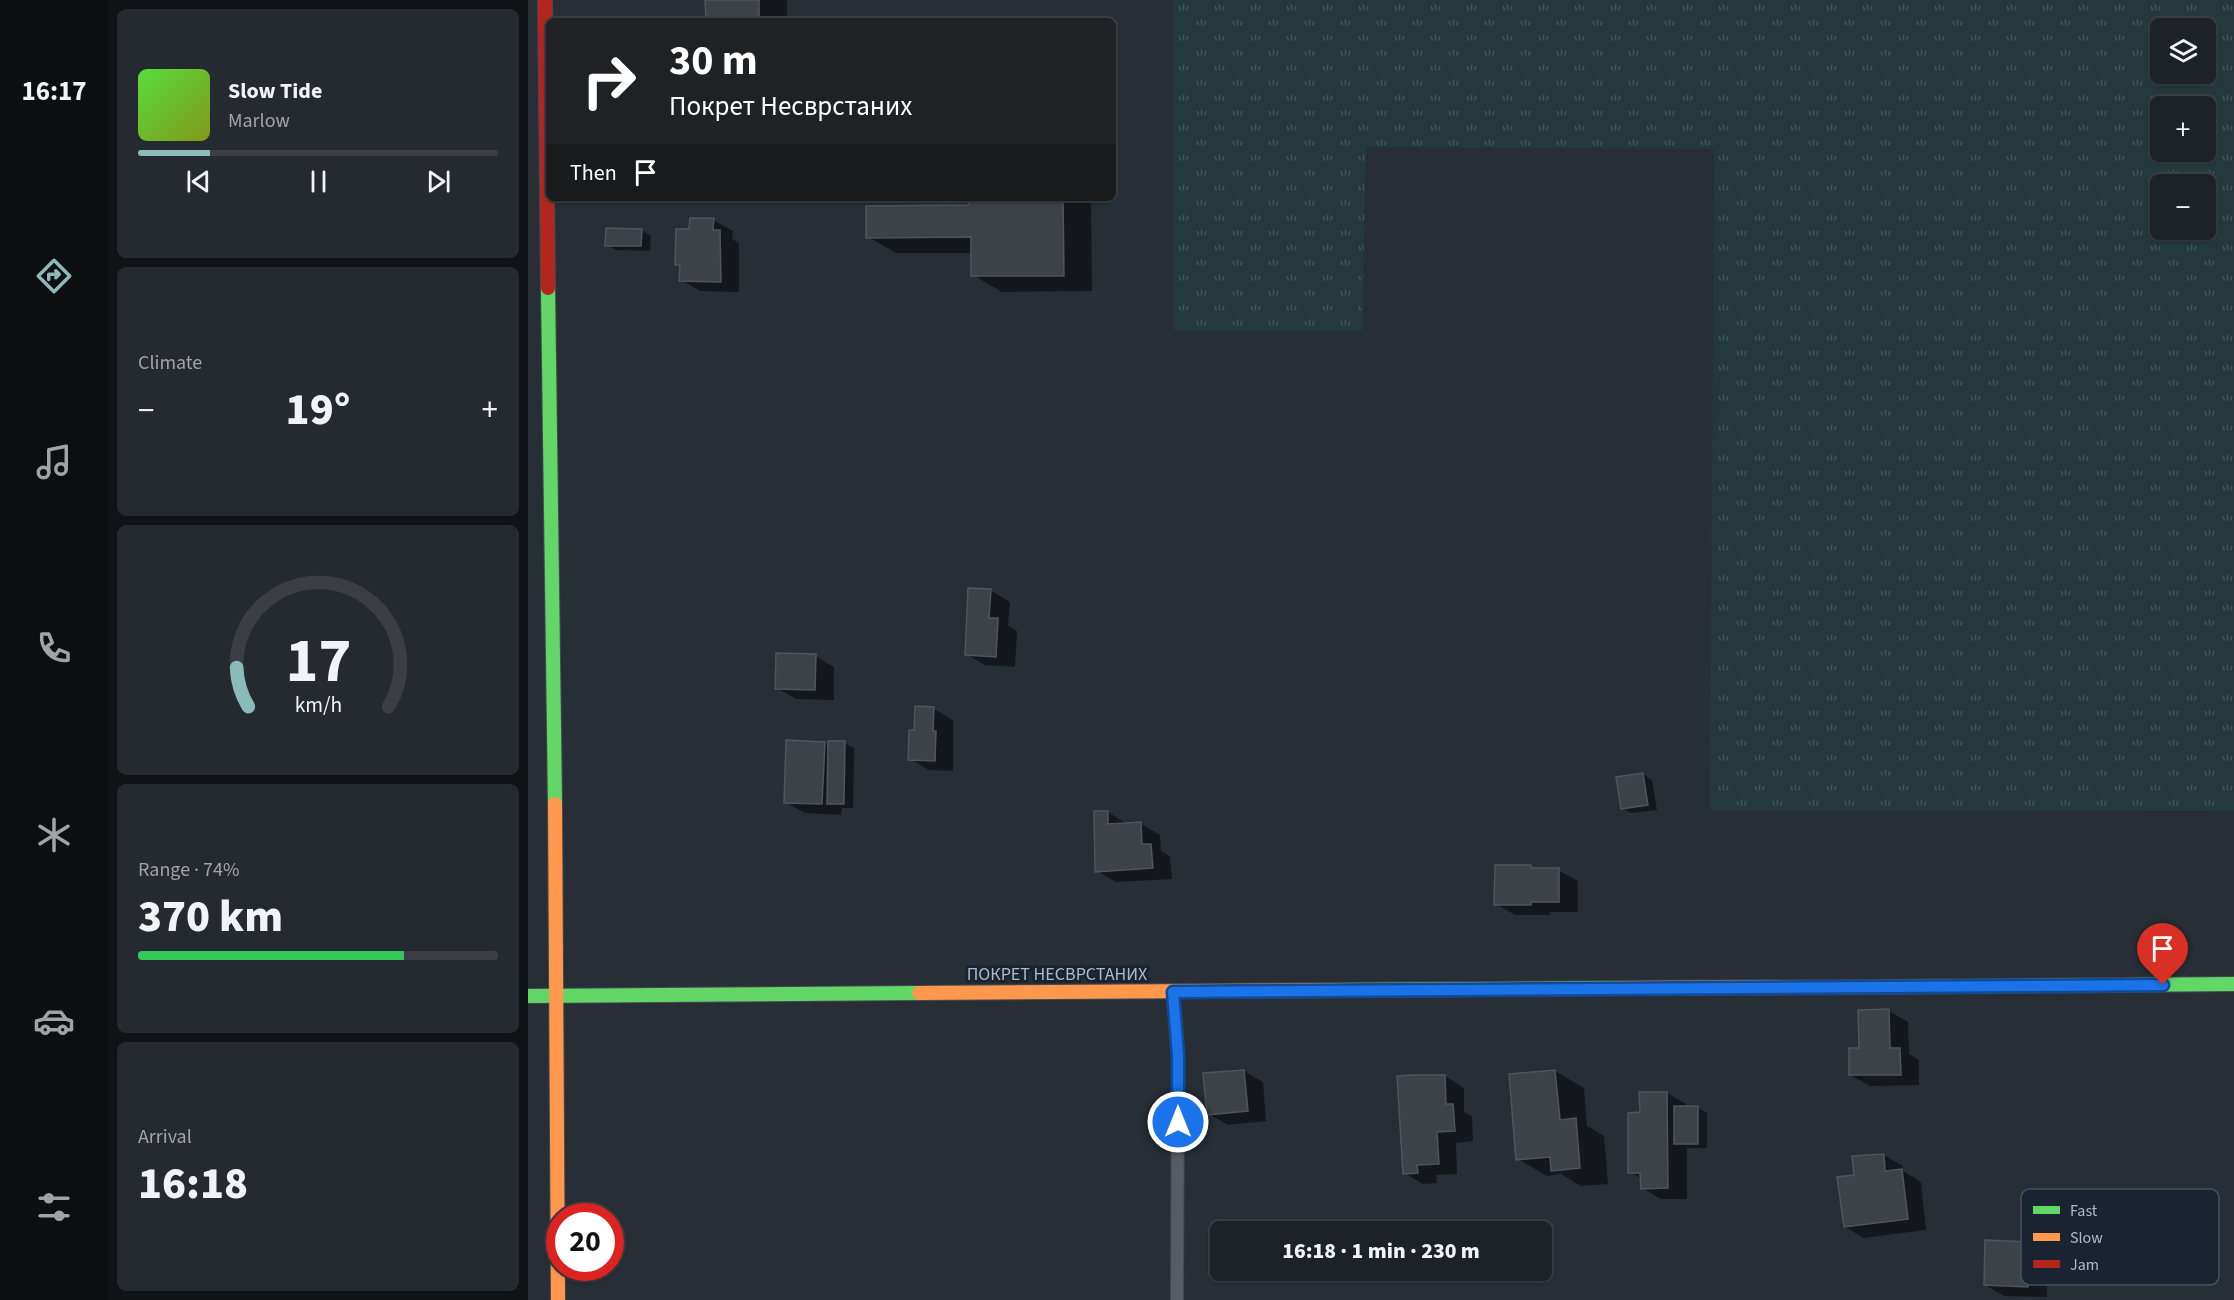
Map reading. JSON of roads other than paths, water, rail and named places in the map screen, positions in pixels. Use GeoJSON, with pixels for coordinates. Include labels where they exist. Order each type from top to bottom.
{"type":"FeatureCollection","features":[{"type":"Feature","properties":{"kind":"street"},"geometry":{"type":"LineString","coordinates":[[545,0],[546,83]]}},
{"type":"Feature","properties":{"kind":"street"},"geometry":{"type":"LineString","coordinates":[[547,201],[557,996],[558,1300]]}},
{"type":"Feature","properties":{"kind":"street","name":"ПОКРЕТ НЕСВРСТАНИХ"},"geometry":{"type":"LineString","coordinates":[[528,996],[2234,984]]}},
{"type":"Feature","properties":{"kind":"lane"},"geometry":{"type":"LineString","coordinates":[[1173,992],[1178,1055],[1177,1300]]}}]}
